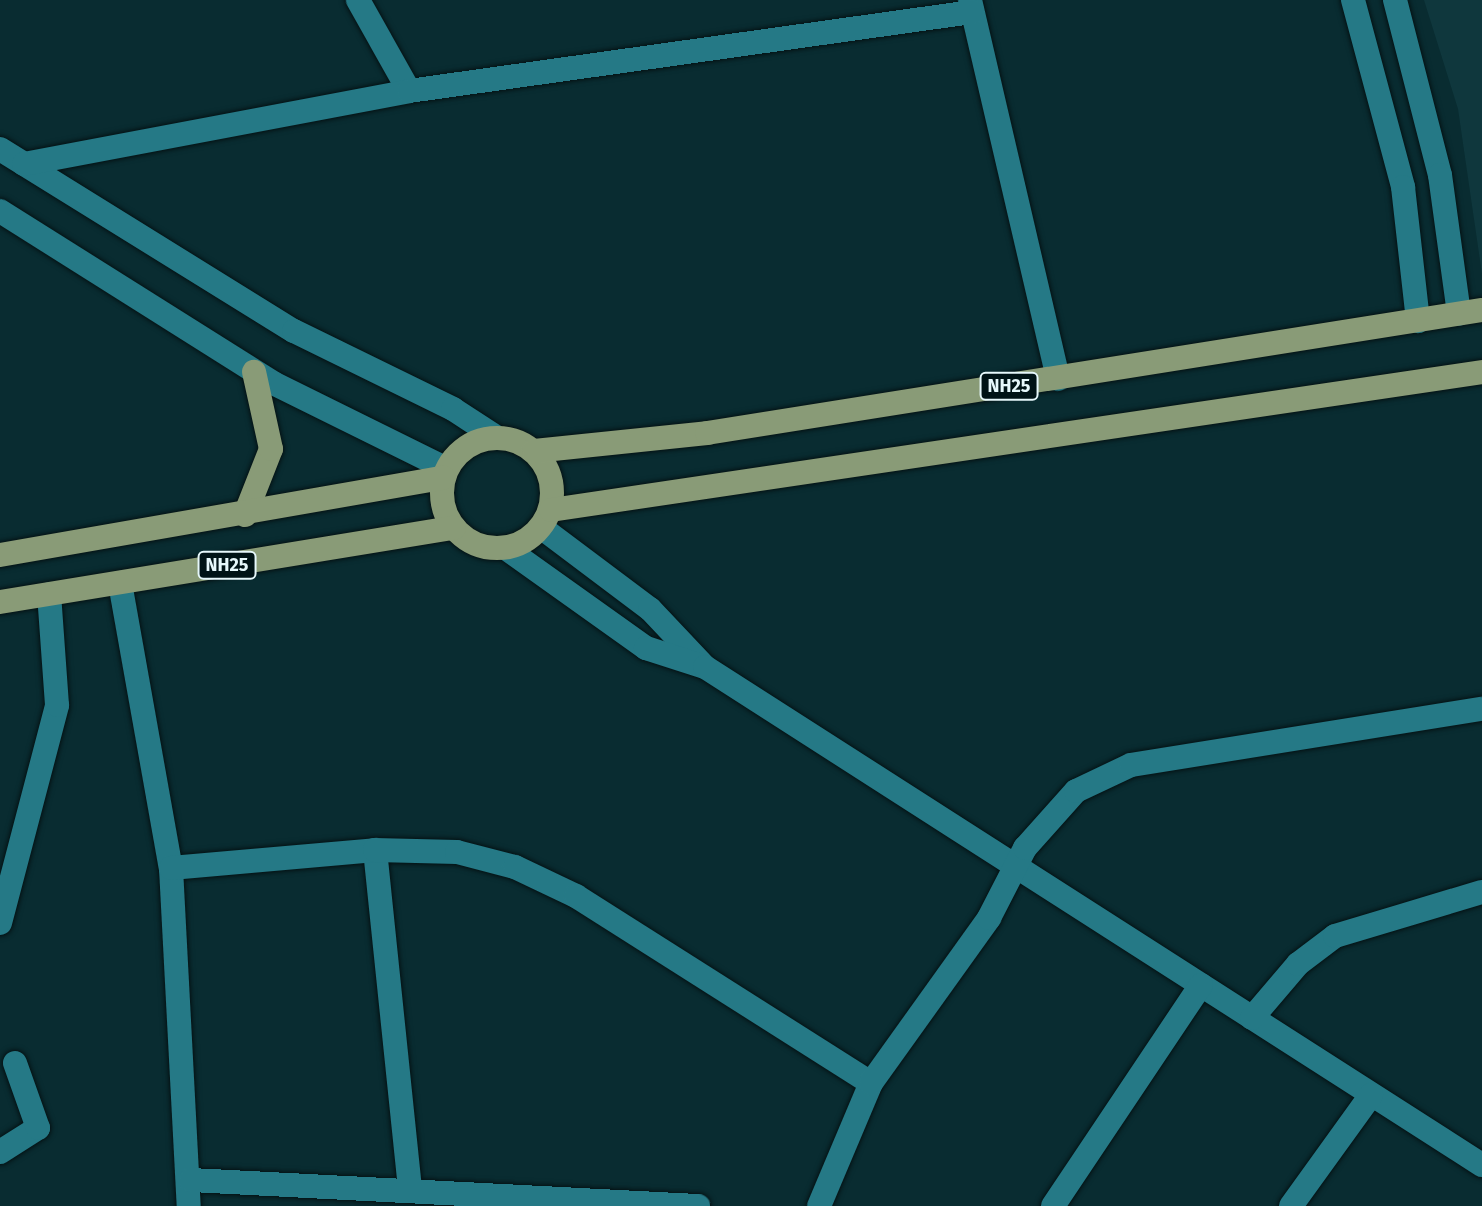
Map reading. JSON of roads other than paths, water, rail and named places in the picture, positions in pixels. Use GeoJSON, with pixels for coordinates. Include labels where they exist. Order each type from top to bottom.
{"type":"FeatureCollection","features":[{"type":"Feature","properties":{"kind":"main road","name":"NH25"},"geometry":{"type":"LineString","coordinates":[[496,437],[534,451],[707,433],[1470,312]]}},
{"type":"Feature","properties":{"kind":"main road"},"geometry":{"type":"LineString","coordinates":[[245,515],[271,449],[254,372]]}},
{"type":"Feature","properties":{"kind":"main road"},"geometry":{"type":"LineString","coordinates":[[496,437],[476,441],[445,473],[454,528],[487,548],[507,549],[547,519],[1482,372]]}},
{"type":"Feature","properties":{"kind":"main road"},"geometry":{"type":"LineString","coordinates":[[534,451],[547,468],[547,519]]}},
{"type":"Feature","properties":{"kind":"main road","name":"NH25"},"geometry":{"type":"LineString","coordinates":[[0,555],[245,515],[445,473]]}},
{"type":"Feature","properties":{"kind":"main road","name":"NH25"},"geometry":{"type":"LineString","coordinates":[[0,602],[454,528]]}},
{"type":"Feature","properties":{"kind":"street"},"geometry":{"type":"LineString","coordinates":[[358,0],[409,91]]}},
{"type":"Feature","properties":{"kind":"street"},"geometry":{"type":"LineString","coordinates":[[1353,0],[1403,187],[1418,321]]}},
{"type":"Feature","properties":{"kind":"street"},"geometry":{"type":"LineString","coordinates":[[1395,0],[1440,175],[1470,312]]}},
{"type":"Feature","properties":{"kind":"street"},"geometry":{"type":"LineString","coordinates":[[24,164],[409,91],[971,6],[1058,379]]}},
{"type":"Feature","properties":{"kind":"street"},"geometry":{"type":"LineString","coordinates":[[0,149],[294,331],[453,409],[496,437]]}},
{"type":"Feature","properties":{"kind":"street"},"geometry":{"type":"LineString","coordinates":[[0,211],[254,372],[445,473]]}},
{"type":"Feature","properties":{"kind":"street"},"geometry":{"type":"LineString","coordinates":[[547,519],[650,609],[705,667],[1482,1165]]}},
{"type":"Feature","properties":{"kind":"street"},"geometry":{"type":"LineString","coordinates":[[507,549],[646,648],[705,667]]}},
{"type":"Feature","properties":{"kind":"street"},"geometry":{"type":"LineString","coordinates":[[120,583],[171,868],[191,1180],[189,1206]]}},
{"type":"Feature","properties":{"kind":"street"},"geometry":{"type":"LineString","coordinates":[[0,923],[57,705],[49,594]]}},
{"type":"Feature","properties":{"kind":"street"},"geometry":{"type":"LineString","coordinates":[[819,1206],[871,1083],[1017,867],[1076,791],[1131,765],[1482,709]]}},
{"type":"Feature","properties":{"kind":"street"},"geometry":{"type":"LineString","coordinates":[[171,868],[375,850],[457,852],[515,867],[576,896],[871,1083]]}},
{"type":"Feature","properties":{"kind":"street"},"geometry":{"type":"LineString","coordinates":[[375,850],[410,1187]]}},
{"type":"Feature","properties":{"kind":"street"},"geometry":{"type":"LineString","coordinates":[[1252,1018],[1298,964],[1335,936],[1479,896]]}},
{"type":"Feature","properties":{"kind":"street"},"geometry":{"type":"LineString","coordinates":[[1053,1206],[1201,985]]}},
{"type":"Feature","properties":{"kind":"street"},"geometry":{"type":"LineString","coordinates":[[0,1152],[38,1128],[15,1063]]}},
{"type":"Feature","properties":{"kind":"street"},"geometry":{"type":"LineString","coordinates":[[1291,1206],[1371,1095]]}},
{"type":"Feature","properties":{"kind":"street"},"geometry":{"type":"LineString","coordinates":[[191,1180],[410,1187],[698,1206]]}}]}
